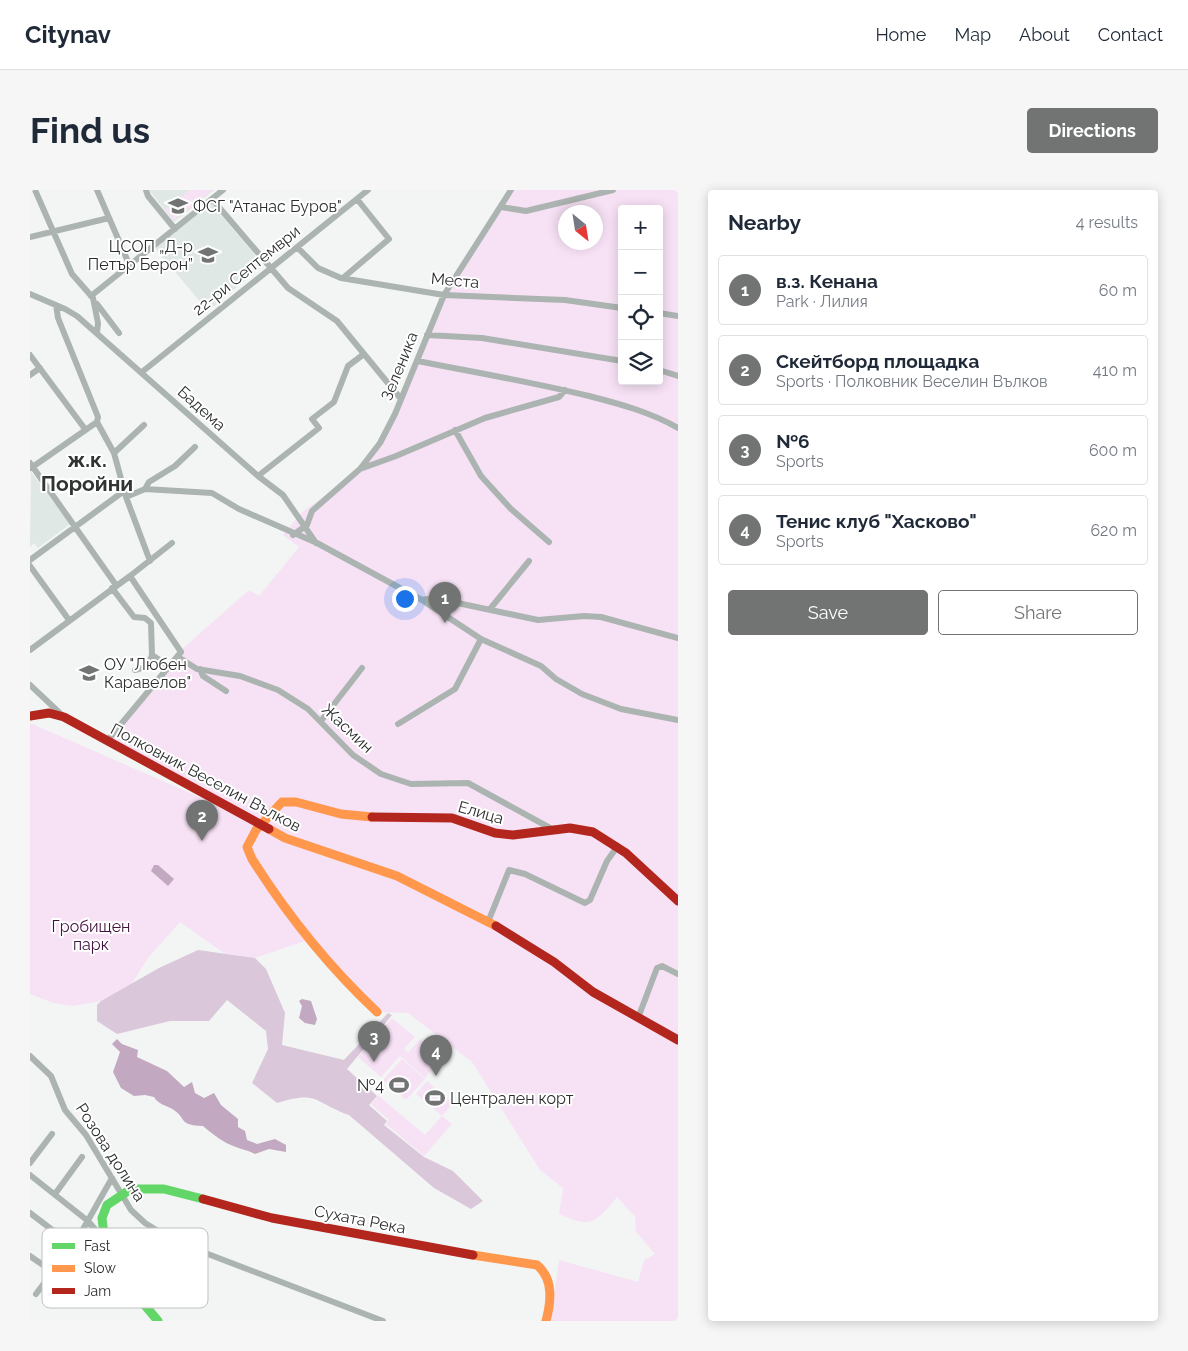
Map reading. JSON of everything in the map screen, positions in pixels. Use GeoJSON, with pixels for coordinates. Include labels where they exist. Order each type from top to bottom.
{"type":"FeatureCollection","features":[{"type":"Feature","properties":{"kind":"street"},"geometry":{"type":"LineString","coordinates":[[34,190],[72,274],[92,297],[118,333]]}},
{"type":"Feature","properties":{"kind":"street"},"geometry":{"type":"LineString","coordinates":[[97,190],[129,264]]}},
{"type":"Feature","properties":{"kind":"street"},"geometry":{"type":"LineString","coordinates":[[146,190],[148,196],[175,229]]}},
{"type":"Feature","properties":{"kind":"street"},"geometry":{"type":"LineString","coordinates":[[92,297],[129,264],[223,190]]}},
{"type":"Feature","properties":{"kind":"street","name":"22-ри Септември"},"geometry":{"type":"LineString","coordinates":[[142,372],[368,190]]}},
{"type":"Feature","properties":{"kind":"street","name":"Зеленика"},"geometry":{"type":"LineString","coordinates":[[293,535],[309,523],[312,511],[360,469],[388,430],[426,335],[444,296],[512,190]]}},
{"type":"Feature","properties":{"kind":"street"},"geometry":{"type":"LineString","coordinates":[[501,207],[526,211],[585,193],[613,190]]}},
{"type":"Feature","properties":{"kind":"street"},"geometry":{"type":"LineString","coordinates":[[212,199],[270,269],[295,294],[333,316],[401,399]]}},
{"type":"Feature","properties":{"kind":"street"},"geometry":{"type":"LineString","coordinates":[[343,278],[390,238],[357,199]]}},
{"type":"Feature","properties":{"kind":"street"},"geometry":{"type":"LineString","coordinates":[[30,237],[109,218]]}},
{"type":"Feature","properties":{"kind":"street","name":"Места"},"geometry":{"type":"LineString","coordinates":[[297,247],[318,268],[343,278],[444,296],[565,300],[618,307]]}},
{"type":"Feature","properties":{"kind":"street","name":"Бадема"},"geometry":{"type":"LineString","coordinates":[[30,294],[77,316],[142,372],[258,476],[283,495],[317,543]]}},
{"type":"Feature","properties":{"kind":"street"},"geometry":{"type":"LineString","coordinates":[[92,297],[98,323],[96,334]]}},
{"type":"Feature","properties":{"kind":"street"},"geometry":{"type":"LineString","coordinates":[[56,305],[58,318],[98,417],[97,422],[114,452],[125,494],[150,561]]}},
{"type":"Feature","properties":{"kind":"street"},"geometry":{"type":"LineString","coordinates":[[663,314],[678,316]]}},
{"type":"Feature","properties":{"kind":"street"},"geometry":{"type":"LineString","coordinates":[[426,335],[482,338],[618,360]]}},
{"type":"Feature","properties":{"kind":"street"},"geometry":{"type":"LineString","coordinates":[[258,476],[319,428],[312,420],[334,402],[348,366],[364,354]]}},
{"type":"Feature","properties":{"kind":"street"},"geometry":{"type":"LineString","coordinates":[[30,355],[85,429]]}},
{"type":"Feature","properties":{"kind":"street"},"geometry":{"type":"LineString","coordinates":[[417,361],[565,390],[627,406],[678,428]]}},
{"type":"Feature","properties":{"kind":"street"},"geometry":{"type":"LineString","coordinates":[[30,375],[40,368]]}},
{"type":"Feature","properties":{"kind":"street"},"geometry":{"type":"LineString","coordinates":[[663,371],[678,376]]}},
{"type":"Feature","properties":{"kind":"street"},"geometry":{"type":"LineString","coordinates":[[360,469],[485,418],[559,397],[565,390]]}},
{"type":"Feature","properties":{"kind":"street"},"geometry":{"type":"LineString","coordinates":[[97,422],[31,466],[75,527],[134,617],[145,618],[151,623],[152,655],[150,663],[143,669],[135,670]]}},
{"type":"Feature","properties":{"kind":"street"},"geometry":{"type":"LineString","coordinates":[[114,452],[144,425]]}},
{"type":"Feature","properties":{"kind":"street"},"geometry":{"type":"LineString","coordinates":[[455,430],[482,476],[511,509],[549,542]]}},
{"type":"Feature","properties":{"kind":"street"},"geometry":{"type":"LineString","coordinates":[[145,489],[149,482],[174,466],[196,447]]}},
{"type":"Feature","properties":{"kind":"street"},"geometry":{"type":"LineString","coordinates":[[30,560],[125,494],[145,489],[212,493],[239,509],[293,535],[317,543],[422,600],[481,639],[533,661],[565,686],[621,709],[678,720]]}},
{"type":"Feature","properties":{"kind":"street"},"geometry":{"type":"LineString","coordinates":[[30,650],[172,543]]}},
{"type":"Feature","properties":{"kind":"street"},"geometry":{"type":"LineString","coordinates":[[490,609],[529,561]]}},
{"type":"Feature","properties":{"kind":"street"},"geometry":{"type":"LineString","coordinates":[[30,566],[70,620]]}},
{"type":"Feature","properties":{"kind":"street"},"geometry":{"type":"LineString","coordinates":[[107,741],[181,652],[180,647],[130,576]]}},
{"type":"Feature","properties":{"kind":"street"},"geometry":{"type":"LineString","coordinates":[[422,600],[434,598],[543,621],[594,616],[676,638],[678,630]]}},
{"type":"Feature","properties":{"kind":"street"},"geometry":{"type":"LineString","coordinates":[[398,724],[455,689],[481,639]]}},
{"type":"Feature","properties":{"kind":"street"},"geometry":{"type":"LineString","coordinates":[[152,655],[170,667]]}},
{"type":"Feature","properties":{"kind":"street","name":"Жасмин"},"geometry":{"type":"LineString","coordinates":[[178,657],[200,669],[240,676],[278,690],[308,709],[353,755],[381,774],[411,784],[468,782],[554,830]]}},
{"type":"Feature","properties":{"kind":"street"},"geometry":{"type":"LineString","coordinates":[[321,721],[362,668]]}},
{"type":"Feature","properties":{"kind":"street"},"geometry":{"type":"LineString","coordinates":[[200,669],[203,676],[226,691]]}},
{"type":"Feature","properties":{"kind":"street"},"geometry":{"type":"LineString","coordinates":[[30,686],[64,717]]}},
{"type":"Feature","properties":{"kind":"street"},"geometry":{"type":"LineString","coordinates":[[30,716],[50,713],[64,717]]}},
{"type":"Feature","properties":{"kind":"street","name":"Полковник Веселин Вълков"},"geometry":{"type":"LineString","coordinates":[[64,717],[302,845],[397,876],[488,922],[534,948],[593,992],[678,1040]]}},
{"type":"Feature","properties":{"kind":"street","name":"Елица"},"geometry":{"type":"LineString","coordinates":[[377,1012],[356,993],[308,940],[264,879],[247,848],[260,824],[279,804],[289,801],[342,814],[394,818],[450,817],[502,834],[554,830],[586,830],[601,836],[617,847],[678,901]]}},
{"type":"Feature","properties":{"kind":"street"},"geometry":{"type":"LineString","coordinates":[[488,922],[509,870],[525,874],[584,903],[590,900],[608,861],[617,847]]}},
{"type":"Feature","properties":{"kind":"street"},"geometry":{"type":"LineString","coordinates":[[638,1018],[657,968],[662,966],[678,974]]}},
{"type":"Feature","properties":{"kind":"street","name":"Розова долина"},"geometry":{"type":"LineString","coordinates":[[30,1056],[52,1076],[65,1110],[86,1135],[137,1217],[154,1228]]}},
{"type":"Feature","properties":{"kind":"street"},"geometry":{"type":"LineString","coordinates":[[30,1163],[52,1134]]}},
{"type":"Feature","properties":{"kind":"street"},"geometry":{"type":"LineString","coordinates":[[55,1194],[82,1157]]}},
{"type":"Feature","properties":{"kind":"street"},"geometry":{"type":"LineString","coordinates":[[30,1175],[94,1228]]}},
{"type":"Feature","properties":{"kind":"street"},"geometry":{"type":"LineString","coordinates":[[84,1228],[112,1178]]}},
{"type":"Feature","properties":{"kind":"street","name":"Сухата Река"},"geometry":{"type":"LineString","coordinates":[[121,1193],[131,1189],[164,1189],[272,1218],[396,1242],[537,1265],[543,1270],[550,1291],[550,1306],[546,1321]]}},
{"type":"Feature","properties":{"kind":"street"},"geometry":{"type":"LineString","coordinates":[[101,1228],[102,1218],[107,1205],[121,1193]]}},
{"type":"Feature","properties":{"kind":"street"},"geometry":{"type":"LineString","coordinates":[[30,1214],[49,1228]]}},
{"type":"Feature","properties":{"kind":"street","name":"Розова долина"},"geometry":{"type":"LineString","coordinates":[[208,1254],[382,1321]]}},
{"type":"Feature","properties":{"kind":"street"},"geometry":{"type":"LineString","coordinates":[[30,1256],[42,1264]]}},
{"type":"Feature","properties":{"kind":"street"},"geometry":{"type":"LineString","coordinates":[[36,1294],[42,1286]]}},
{"type":"Feature","properties":{"kind":"street"},"geometry":{"type":"LineString","coordinates":[[147,1308],[158,1321]]}},
{"type":"Feature","properties":{"kind":"shaded area","name":"ФСГ \"Атанас Буров\""},"geometry":{"type":"Polygon","coordinates":[[[149,190],[214,190],[174,222],[149,190]]]}},
{"type":"Feature","properties":{"kind":"shaded area","name":"ЦСОП „Д-р Петър Берон”"},"geometry":{"type":"Polygon","coordinates":[[[210,202],[260,261],[260,268],[208,311],[155,248],[210,202]]]}},
{"type":"Feature","properties":{"kind":"shaded area"},"geometry":{"type":"Polygon","coordinates":[[[31,472],[70,524],[38,548],[34,543],[30,547],[31,472]]]}},
{"type":"Feature","properties":{"kind":"shaded area"},"geometry":{"type":"Polygon","coordinates":[[[154,865],[158,865],[174,879],[168,886],[151,871],[154,865]]]}},
{"type":"Feature","properties":{"kind":"shaded area"},"geometry":{"type":"Polygon","coordinates":[[[198,950],[255,958],[266,969],[285,1013],[282,1045],[344,1060],[388,1013],[392,1015],[347,1069],[377,1096],[369,1105],[387,1121],[384,1125],[424,1157],[453,1171],[483,1201],[471,1209],[434,1188],[349,1115],[309,1098],[291,1099],[277,1103],[252,1083],[268,1049],[266,1031],[227,1000],[209,1021],[170,1021],[117,1034],[97,1021],[97,1005],[101,1001],[159,968],[198,950]]]}},
{"type":"Feature","properties":{"kind":"shaded area"},"geometry":{"type":"Polygon","coordinates":[[[302,999],[311,1001],[317,1019],[315,1025],[305,1023],[299,1018],[302,1006],[299,1001],[302,999]]]}},
{"type":"Feature","properties":{"kind":"shaded area"},"geometry":{"type":"Polygon","coordinates":[[[117,1039],[122,1044],[138,1050],[137,1057],[167,1071],[184,1087],[192,1082],[195,1093],[204,1098],[214,1093],[221,1105],[238,1119],[238,1127],[245,1131],[247,1140],[257,1144],[275,1139],[286,1145],[286,1152],[269,1149],[255,1154],[218,1138],[203,1126],[186,1123],[178,1113],[160,1103],[154,1097],[145,1095],[134,1096],[121,1088],[113,1072],[120,1052],[112,1044],[117,1039]]]}},
{"type":"Feature","properties":{"kind":"green space"},"geometry":{"type":"Polygon","coordinates":[[[190,190],[213,190],[174,220],[165,209],[190,190]]]}},
{"type":"Feature","properties":{"kind":"green space","name":"Гробищен парк"},"geometry":{"type":"Polygon","coordinates":[[[511,190],[678,190],[678,1321],[550,1321],[559,1260],[638,1282],[644,1260],[655,1254],[636,1232],[635,1217],[617,1197],[598,1218],[592,1221],[579,1221],[559,1214],[563,1188],[540,1170],[472,1062],[408,1013],[377,1012],[308,940],[255,958],[224,953],[180,922],[148,958],[131,985],[101,1001],[74,1006],[53,1003],[30,994],[30,723],[252,820],[107,741],[181,650],[249,590],[259,596],[299,547],[283,535],[301,513],[360,469],[380,443],[444,295],[511,190]]]}},
{"type":"Feature","properties":{"kind":"green space"},"geometry":{"type":"Polygon","coordinates":[[[392,1018],[415,1037],[404,1049],[408,1053],[420,1039],[442,1058],[431,1071],[425,1067],[430,1071],[425,1078],[400,1056],[381,1077],[358,1057],[392,1018]]]}},
{"type":"Feature","properties":{"kind":"green space"},"geometry":{"type":"Polygon","coordinates":[[[402,1059],[425,1079],[406,1100],[383,1080],[402,1059]]]}},
{"type":"Feature","properties":{"kind":"green space","name":"Централен корт"},"geometry":{"type":"Polygon","coordinates":[[[427,1081],[453,1103],[442,1116],[416,1094],[427,1081]]]}},
{"type":"Feature","properties":{"kind":"green space"},"geometry":{"type":"Polygon","coordinates":[[[378,1095],[425,1135],[442,1116],[452,1124],[424,1156],[386,1124],[389,1120],[371,1104],[378,1095]]]}},
{"type":"Feature","properties":{"kind":"traffic: fast"},"geometry":{"type":"LineString","coordinates":[[103,1228],[102,1218],[107,1205],[131,1189],[164,1189],[203,1199]]}},
{"type":"Feature","properties":{"kind":"traffic: fast"},"geometry":{"type":"LineString","coordinates":[[147,1308],[158,1321]]}},
{"type":"Feature","properties":{"kind":"traffic: slow"},"geometry":{"type":"LineString","coordinates":[[372,817],[341,814],[296,802],[282,802],[256,830],[247,847],[252,859],[294,920],[342,977],[377,1012]]}},
{"type":"Feature","properties":{"kind":"traffic: slow"},"geometry":{"type":"LineString","coordinates":[[269,829],[285,838],[397,876],[496,926]]}},
{"type":"Feature","properties":{"kind":"traffic: slow"},"geometry":{"type":"LineString","coordinates":[[473,1255],[537,1265],[549,1284],[550,1299],[546,1321]]}},
{"type":"Feature","properties":{"kind":"traffic: jam"},"geometry":{"type":"LineString","coordinates":[[30,716],[49,713],[64,717],[269,829]]}},
{"type":"Feature","properties":{"kind":"traffic: jam"},"geometry":{"type":"LineString","coordinates":[[372,817],[452,818],[495,833],[513,835],[570,828],[593,832],[626,853],[678,901]]}},
{"type":"Feature","properties":{"kind":"traffic: jam"},"geometry":{"type":"LineString","coordinates":[[496,926],[554,962],[593,992],[678,1040]]}},
{"type":"Feature","properties":{"kind":"traffic: jam"},"geometry":{"type":"LineString","coordinates":[[203,1199],[272,1218],[473,1255]]}},
{"type":"Feature","properties":{"kind":"place","name":"ФСГ \"Атанас Буров\""},"geometry":{"type":"Point","coordinates":[178,206]}},
{"type":"Feature","properties":{"kind":"place","name":"ЦСОП „Д-р Петър Берон”"},"geometry":{"type":"Point","coordinates":[208,255]}},
{"type":"Feature","properties":{"kind":"place","name":"в.з. Кенана"},"geometry":{"type":"Point","coordinates":[445,623]}},
{"type":"Feature","properties":{"kind":"place","name":"ОУ \"Любен Каравелов\""},"geometry":{"type":"Point","coordinates":[89,673]}},
{"type":"Feature","properties":{"kind":"place","name":"Скейтборд площадка"},"geometry":{"type":"Point","coordinates":[202,841]}},
{"type":"Feature","properties":{"kind":"place","name":"№6"},"geometry":{"type":"Point","coordinates":[374,1062]}},
{"type":"Feature","properties":{"kind":"place","name":"Тенис клуб \"Хасково\""},"geometry":{"type":"Point","coordinates":[436,1076]}},
{"type":"Feature","properties":{"kind":"place","name":"№4"},"geometry":{"type":"Point","coordinates":[399,1085]}},
{"type":"Feature","properties":{"kind":"place","name":"Централен корт"},"geometry":{"type":"Point","coordinates":[435,1098]}},
{"type":"Feature","properties":{"kind":"district","name":"ж.к. Поройни"},"geometry":{"type":"Point","coordinates":[87,472]}}]}
